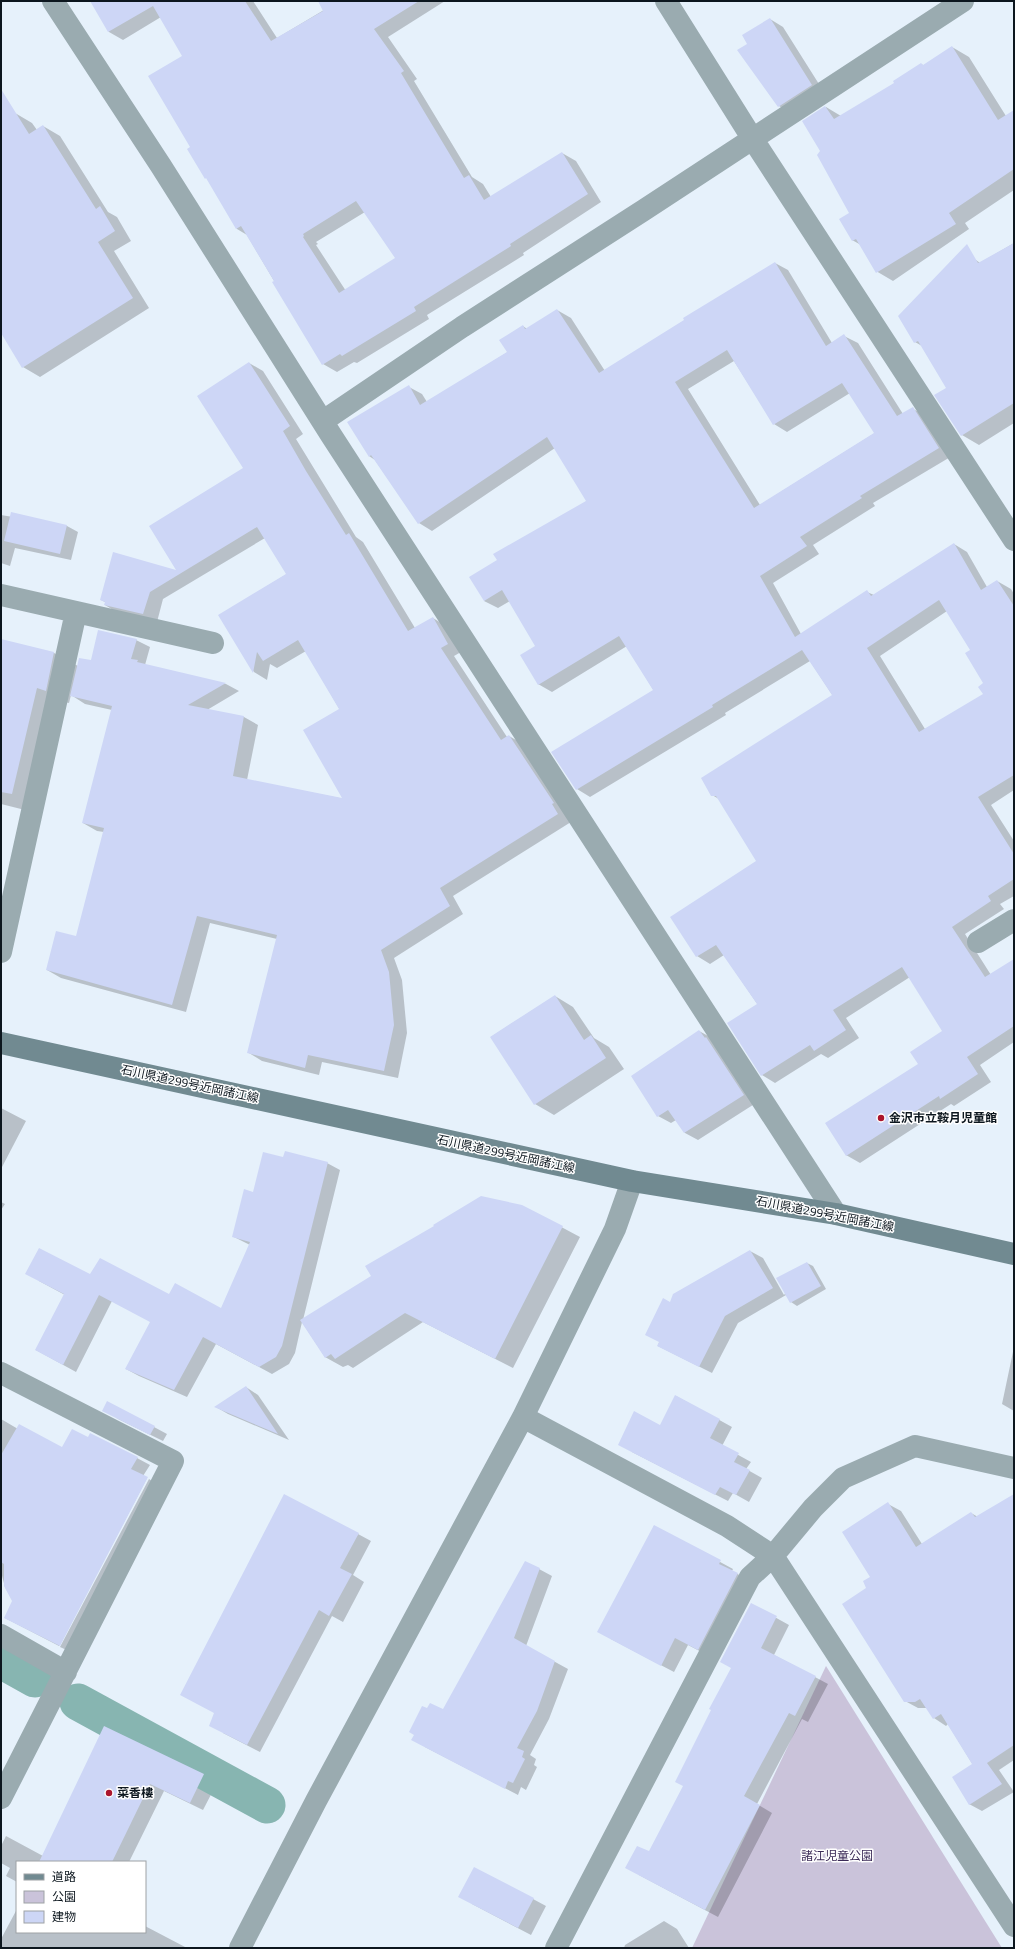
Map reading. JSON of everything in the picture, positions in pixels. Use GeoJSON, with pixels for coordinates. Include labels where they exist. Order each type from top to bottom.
{"type":"FeatureCollection","features":[{"type":"Feature","properties":{"kind":"main road","name":"石川県道299号近岡諸江線"},"geometry":{"type":"LineString","coordinates":[[1,1042],[632,1181],[836,1214],[1014,1254]]}},
{"type":"Feature","properties":{"kind":"street"},"geometry":{"type":"LineString","coordinates":[[53,1],[836,1214]]}},
{"type":"Feature","properties":{"kind":"street"},"geometry":{"type":"LineString","coordinates":[[666,1],[752,138],[1014,540]]}},
{"type":"Feature","properties":{"kind":"street"},"geometry":{"type":"LineString","coordinates":[[323,421],[462,327],[963,1]]}},
{"type":"Feature","properties":{"kind":"street"},"geometry":{"type":"LineString","coordinates":[[1,594],[213,643]]}},
{"type":"Feature","properties":{"kind":"street"},"geometry":{"type":"LineString","coordinates":[[1,952],[76,612]]}},
{"type":"Feature","properties":{"kind":"street"},"geometry":{"type":"LineString","coordinates":[[978,942],[1014,920]]}},
{"type":"Feature","properties":{"kind":"street"},"geometry":{"type":"LineString","coordinates":[[240,1948],[316,1801],[523,1417],[615,1229],[632,1181]]}},
{"type":"Feature","properties":{"kind":"street"},"geometry":{"type":"LineString","coordinates":[[1,1373],[172,1461],[1,1798]]}},
{"type":"Feature","properties":{"kind":"street"},"geometry":{"type":"LineString","coordinates":[[523,1417],[727,1526],[773,1556],[1014,1926]]}},
{"type":"Feature","properties":{"kind":"street"},"geometry":{"type":"LineString","coordinates":[[556,1948],[750,1577],[773,1556],[813,1508],[843,1478],[915,1446],[1014,1468]]}},
{"type":"Feature","properties":{"kind":"street"},"geometry":{"type":"LineString","coordinates":[[1,1635],[66,1672]]}},
{"type":"Feature","properties":{"kind":"green space","name":"諸江児童公園"},"geometry":{"type":"Polygon","coordinates":[[[826,1666],[1002,1948],[692,1948],[826,1666]]]}},
{"type":"Feature","properties":{"kind":"building"},"geometry":{"type":"Polygon","coordinates":[[[90,1],[245,1],[271,41],[323,11],[318,1],[419,1],[374,29],[404,71],[401,73],[464,178],[469,175],[484,200],[562,152],[588,194],[510,244],[511,246],[414,307],[416,311],[342,356],[340,354],[322,365],[272,282],[274,281],[241,226],[236,229],[206,178],[205,179],[187,149],[190,147],[148,76],[182,56],[153,6],[108,32],[90,1]],[[356,201],[303,234],[303,237],[339,293],[395,258],[356,201]]]}},
{"type":"Feature","properties":{"kind":"building"},"geometry":{"type":"Polygon","coordinates":[[[770,18],[812,85],[778,107],[737,50],[747,44],[742,35],[770,18]]]}},
{"type":"Feature","properties":{"kind":"building"},"geometry":{"type":"Polygon","coordinates":[[[952,46],[998,120],[1014,110],[1014,169],[949,213],[956,224],[876,273],[856,239],[852,241],[839,219],[849,213],[817,155],[820,151],[802,121],[825,106],[834,119],[894,83],[893,81],[921,63],[923,65],[952,46]]]}},
{"type":"Feature","properties":{"kind":"building"},"geometry":{"type":"Polygon","coordinates":[[[1,89],[29,134],[43,125],[96,209],[100,206],[115,231],[98,242],[133,298],[22,368],[1,333],[1,89]]]}},
{"type":"Feature","properties":{"kind":"building"},"geometry":{"type":"Polygon","coordinates":[[[1014,243],[1014,403],[961,436],[934,395],[946,388],[918,341],[914,343],[898,316],[967,244],[978,263],[1014,243]]]}},
{"type":"Feature","properties":{"kind":"building"},"geometry":{"type":"Polygon","coordinates":[[[775,262],[826,346],[844,334],[897,416],[913,407],[939,448],[860,496],[862,498],[800,537],[807,546],[760,576],[795,637],[867,590],[871,596],[954,543],[981,590],[997,580],[1014,606],[1014,775],[978,797],[1014,854],[1014,879],[988,896],[991,901],[952,927],[985,977],[1014,959],[1014,1026],[967,1057],[978,1074],[940,1099],[939,1096],[846,1156],[825,1123],[918,1064],[910,1052],[942,1031],[902,967],[833,1010],[846,1030],[814,1051],[810,1045],[761,1076],[727,1023],[757,1004],[716,945],[696,957],[670,917],[756,861],[716,796],[711,796],[701,778],[832,695],[802,650],[712,705],[713,707],[576,790],[551,752],[653,690],[619,636],[538,685],[520,655],[535,646],[502,590],[484,601],[469,577],[497,560],[493,554],[586,501],[547,437],[418,524],[371,455],[369,457],[347,422],[409,385],[420,405],[507,352],[499,340],[523,325],[525,329],[557,309],[599,373],[684,320],[683,318],[775,262]],[[727,350],[675,382],[754,508],[874,433],[842,383],[773,425],[727,350]],[[939,600],[867,648],[919,732],[983,694],[978,687],[983,683],[965,653],[970,650],[939,600]]]}},
{"type":"Feature","properties":{"kind":"building"},"geometry":{"type":"Polygon","coordinates":[[[249,362],[290,426],[283,431],[306,471],[346,535],[349,533],[408,631],[433,617],[448,644],[441,648],[501,740],[509,735],[554,803],[552,804],[558,814],[440,888],[450,906],[381,950],[389,972],[394,1025],[384,1071],[308,1055],[305,1068],[247,1053],[277,935],[197,916],[172,1005],[46,970],[56,931],[76,936],[104,828],[82,823],[112,706],[70,696],[79,658],[91,660],[98,630],[137,639],[131,659],[138,660],[137,662],[226,683],[188,705],[244,716],[233,776],[342,798],[303,730],[339,709],[298,640],[263,661],[257,652],[253,673],[218,615],[286,574],[257,527],[150,592],[143,614],[104,605],[105,602],[100,600],[113,552],[176,570],[149,526],[243,468],[197,396],[249,362]]]}},
{"type":"Feature","properties":{"kind":"building"},"geometry":{"type":"Polygon","coordinates":[[[11,512],[67,525],[60,554],[4,541],[11,512]]]}},
{"type":"Feature","properties":{"kind":"building"},"geometry":{"type":"Polygon","coordinates":[[[1,639],[54,652],[46,691],[37,688],[12,794],[1,792],[1,639]]]}},
{"type":"Feature","properties":{"kind":"building"},"geometry":{"type":"Polygon","coordinates":[[[555,995],[584,1040],[591,1035],[606,1058],[534,1105],[490,1037],[555,995]]]}},
{"type":"Feature","properties":{"kind":"building"},"geometry":{"type":"Polygon","coordinates":[[[699,1030],[705,1038],[706,1037],[744,1095],[684,1133],[668,1110],[657,1117],[631,1076],[699,1030]]]}},
{"type":"Feature","properties":{"kind":"building"},"geometry":{"type":"Polygon","coordinates":[[[285,1151],[328,1162],[282,1346],[276,1357],[259,1367],[203,1337],[174,1390],[125,1369],[150,1322],[99,1295],[63,1365],[35,1350],[64,1294],[25,1274],[39,1248],[90,1274],[100,1258],[169,1294],[175,1283],[221,1308],[250,1242],[232,1237],[244,1189],[253,1192],[263,1152],[283,1157],[285,1151]]]}},
{"type":"Feature","properties":{"kind":"building"},"geometry":{"type":"Polygon","coordinates":[[[481,1196],[522,1205],[563,1226],[495,1359],[405,1313],[335,1359],[331,1354],[325,1358],[300,1320],[371,1276],[365,1266],[434,1226],[433,1225],[481,1196]]]}},
{"type":"Feature","properties":{"kind":"building"},"geometry":{"type":"Polygon","coordinates":[[[750,1250],[773,1288],[725,1316],[699,1367],[657,1346],[659,1342],[645,1335],[663,1298],[670,1302],[673,1294],[750,1250]]]}},
{"type":"Feature","properties":{"kind":"building"},"geometry":{"type":"Polygon","coordinates":[[[807,1262],[821,1286],[790,1303],[776,1278],[807,1262]]]}},
{"type":"Feature","properties":{"kind":"building"},"geometry":{"type":"Polygon","coordinates":[[[246,1386],[278,1434],[214,1407],[246,1386]]]}},
{"type":"Feature","properties":{"kind":"building"},"geometry":{"type":"Polygon","coordinates":[[[675,1395],[720,1419],[710,1438],[739,1453],[734,1462],[750,1470],[736,1495],[720,1487],[715,1495],[618,1445],[634,1411],[660,1425],[675,1395]]]}},
{"type":"Feature","properties":{"kind":"building"},"geometry":{"type":"Polygon","coordinates":[[[107,1401],[155,1426],[150,1435],[102,1411],[107,1401]]]}},
{"type":"Feature","properties":{"kind":"building"},"geometry":{"type":"Polygon","coordinates":[[[19,1424],[62,1447],[72,1429],[88,1437],[90,1433],[138,1457],[131,1469],[148,1477],[60,1646],[4,1618],[12,1601],[4,1586],[4,1564],[1,1562],[1,1455],[19,1424]]]}},
{"type":"Feature","properties":{"kind":"building"},"geometry":{"type":"Polygon","coordinates":[[[284,1494],[359,1533],[340,1568],[352,1574],[329,1616],[319,1610],[247,1745],[209,1726],[214,1713],[180,1695],[284,1494]]]}},
{"type":"Feature","properties":{"kind":"building"},"geometry":{"type":"Polygon","coordinates":[[[1014,1494],[1014,1745],[987,1763],[1002,1784],[969,1805],[952,1777],[972,1764],[941,1714],[933,1719],[920,1699],[915,1702],[904,1702],[842,1604],[866,1588],[863,1581],[870,1577],[842,1532],[888,1502],[916,1547],[971,1512],[975,1517],[1014,1494]]]}},
{"type":"Feature","properties":{"kind":"building"},"geometry":{"type":"Polygon","coordinates":[[[654,1525],[721,1560],[719,1564],[738,1573],[698,1650],[675,1638],[661,1666],[597,1632],[654,1525]]]}},
{"type":"Feature","properties":{"kind":"building"},"geometry":{"type":"Polygon","coordinates":[[[525,1561],[540,1568],[514,1638],[555,1661],[537,1711],[517,1748],[524,1751],[522,1757],[525,1759],[513,1783],[508,1781],[505,1789],[411,1740],[414,1735],[409,1732],[422,1706],[427,1708],[430,1703],[443,1709],[525,1561]]]}},
{"type":"Feature","properties":{"kind":"building"},"geometry":{"type":"Polygon","coordinates":[[[751,1603],[777,1616],[761,1648],[816,1676],[795,1716],[789,1713],[744,1796],[760,1805],[705,1910],[625,1868],[637,1846],[649,1851],[683,1786],[675,1782],[711,1710],[709,1709],[731,1668],[720,1662],[751,1603]]]}},
{"type":"Feature","properties":{"kind":"building","name":"菜香樓"},"geometry":{"type":"Polygon","coordinates":[[[104,1726],[204,1774],[190,1803],[150,1784],[112,1861],[39,1861],[104,1726]]]}},
{"type":"Feature","properties":{"kind":"building"},"geometry":{"type":"Polygon","coordinates":[[[474,1867],[534,1898],[518,1928],[458,1897],[474,1867]]]}},
{"type":"Feature","properties":{"kind":"waterway"},"geometry":{"type":"LineString","coordinates":[[1,1660],[35,1679]]}},
{"type":"Feature","properties":{"kind":"waterway"},"geometry":{"type":"LineString","coordinates":[[78,1702],[267,1805]]}},
{"type":"Feature","properties":{"kind":"place","name":"金沢市立鞍月児童館"},"geometry":{"type":"Point","coordinates":[881,1118]}},
{"type":"Feature","properties":{"kind":"place","name":"菜香樓"},"geometry":{"type":"Point","coordinates":[109,1793]}}]}
